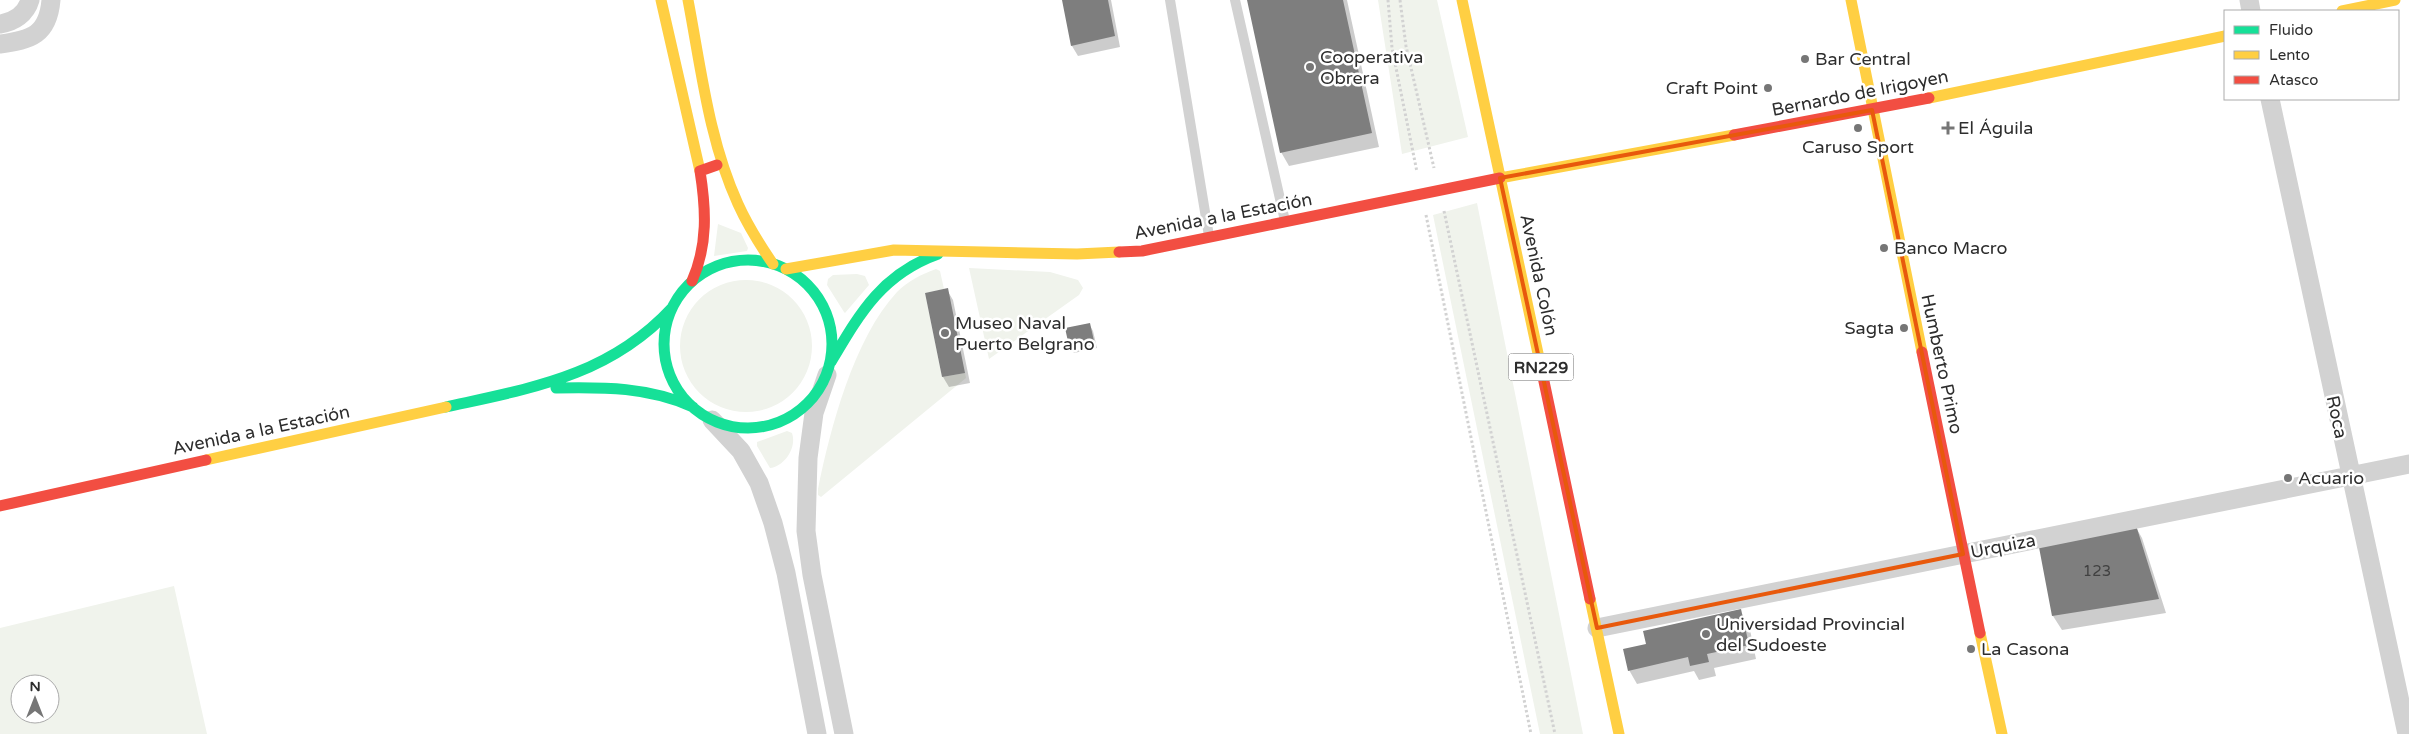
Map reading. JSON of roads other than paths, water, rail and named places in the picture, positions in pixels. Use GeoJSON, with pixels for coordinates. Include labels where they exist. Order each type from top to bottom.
{"type":"FeatureCollection","features":[{"type":"Feature","properties":{"kind":"street"},"geometry":{"type":"LineString","coordinates":[[0,24],[13,20],[22,13],[30,0]]}},
{"type":"Feature","properties":{"kind":"street"},"geometry":{"type":"LineString","coordinates":[[0,44],[25,40],[40,32],[49,16],[51,0]]}},
{"type":"Feature","properties":{"kind":"street"},"geometry":{"type":"LineString","coordinates":[[530,388],[579,372],[620,353],[654,329],[692,281],[702,255],[705,237],[706,205],[662,0]]}},
{"type":"Feature","properties":{"kind":"street"},"geometry":{"type":"LineString","coordinates":[[688,0],[721,163],[752,232],[773,264]]}},
{"type":"Feature","properties":{"kind":"street","name":"Avenida Colón"},"geometry":{"type":"LineString","coordinates":[[1462,0],[1620,734]]}},
{"type":"Feature","properties":{"kind":"street","name":"Humberto Primo"},"geometry":{"type":"LineString","coordinates":[[1851,0],[1872,110],[2002,734]]}},
{"type":"Feature","properties":{"kind":"street"},"geometry":{"type":"LineString","coordinates":[[2347,10],[2395,0]]}},
{"type":"Feature","properties":{"kind":"street","name":"Bernardo de Irigoyen"},"geometry":{"type":"LineString","coordinates":[[1500,178],[1872,110],[2224,36]]}},
{"type":"Feature","properties":{"kind":"street","name":"Roca"},"geometry":{"type":"LineString","coordinates":[[2270,100],[2350,477],[2407,734]]}},
{"type":"Feature","properties":{"kind":"street"},"geometry":{"type":"LineString","coordinates":[[700,172],[721,163]]}},
{"type":"Feature","properties":{"kind":"street","name":"Avenida a la Estación"},"geometry":{"type":"LineString","coordinates":[[786,269],[894,250],[1077,254],[1133,252],[1500,178]]}},
{"type":"Feature","properties":{"kind":"street"},"geometry":{"type":"LineString","coordinates":[[712,420],[742,428],[764,427],[784,420],[810,402],[863,313],[894,277],[907,267],[948,250]]}},
{"type":"Feature","properties":{"kind":"street"},"geometry":{"type":"LineString","coordinates":[[692,281],[704,273],[730,262],[744,260],[773,264],[786,269],[808,286],[824,308],[832,334],[829,368],[814,413],[808,458],[806,531],[812,576],[844,734]]}},
{"type":"Feature","properties":{"kind":"street"},"geometry":{"type":"LineString","coordinates":[[672,308],[664,334],[666,361],[675,387],[693,408]]}},
{"type":"Feature","properties":{"kind":"street"},"geometry":{"type":"LineString","coordinates":[[530,388],[615,387],[670,397],[712,420],[741,451],[759,483],[773,523],[786,573],[817,734]]}},
{"type":"Feature","properties":{"kind":"street","name":"Avenida a la Estación"},"geometry":{"type":"LineString","coordinates":[[0,506],[530,388]]}},
{"type":"Feature","properties":{"kind":"street","name":"Urquiza"},"geometry":{"type":"LineString","coordinates":[[1597,628],[2409,464]]}},
{"type":"Feature","properties":{"kind":"lane"},"geometry":{"type":"LineString","coordinates":[[1170,0],[1209,238]]}},
{"type":"Feature","properties":{"kind":"lane"},"geometry":{"type":"LineString","coordinates":[[1235,0],[1285,222]]}},
{"type":"Feature","properties":{"kind":"place","name":"Bar Central"},"geometry":{"type":"Point","coordinates":[1805,59]}},
{"type":"Feature","properties":{"kind":"place","name":"Cooperativa Obrera"},"geometry":{"type":"Point","coordinates":[1310,67]}},
{"type":"Feature","properties":{"kind":"place","name":"Craft Point"},"geometry":{"type":"Point","coordinates":[1768,88]}},
{"type":"Feature","properties":{"kind":"place","name":"Caruso Sport"},"geometry":{"type":"Point","coordinates":[1858,128]}},
{"type":"Feature","properties":{"kind":"place","name":"El Águila"},"geometry":{"type":"Point","coordinates":[1948,128]}},
{"type":"Feature","properties":{"kind":"place","name":"Banco Macro"},"geometry":{"type":"Point","coordinates":[1884,248]}},
{"type":"Feature","properties":{"kind":"place","name":"Sagta"},"geometry":{"type":"Point","coordinates":[1904,328]}},
{"type":"Feature","properties":{"kind":"place","name":"Museo Naval Puerto Belgrano"},"geometry":{"type":"Point","coordinates":[945,333]}},
{"type":"Feature","properties":{"kind":"place","name":"Acuario"},"geometry":{"type":"Point","coordinates":[2288,478]}},
{"type":"Feature","properties":{"kind":"place","name":"Universidad Provincial del Sudoeste"},"geometry":{"type":"Point","coordinates":[1706,634]}},
{"type":"Feature","properties":{"kind":"place","name":"La Casona"},"geometry":{"type":"Point","coordinates":[1971,649]}}]}
